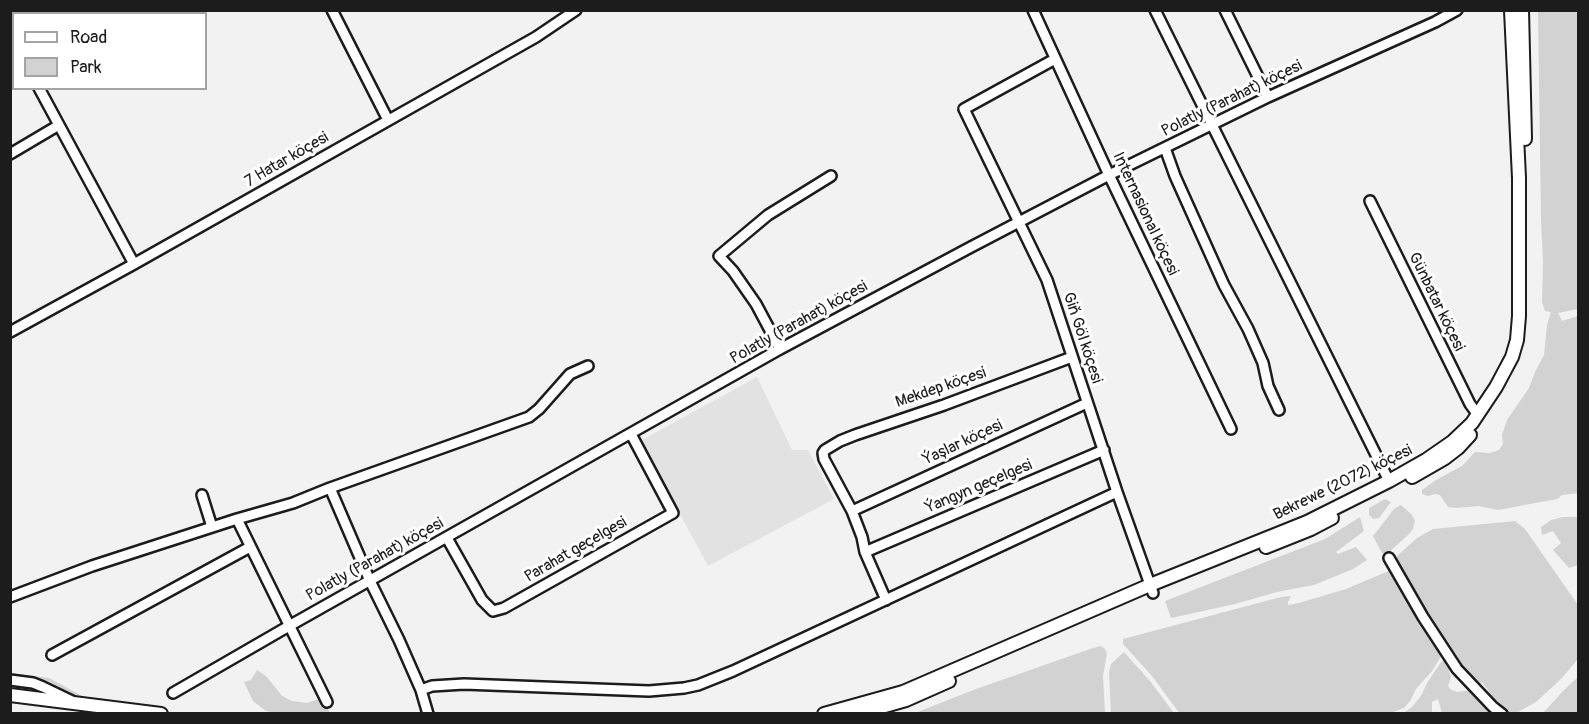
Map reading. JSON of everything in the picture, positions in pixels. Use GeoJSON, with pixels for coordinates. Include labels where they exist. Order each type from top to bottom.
{"type":"FeatureCollection","features":[{"type":"Feature","properties":{"kind":"main road","name":"Bekrewe (2072) köçesi"},"geometry":{"type":"LineString","coordinates":[[825,714],[903,692],[1307,522],[1389,481],[1440,452],[1452,442],[1478,415],[1496,387],[1512,357],[1517,340],[1519,178],[1511,10]]}},
{"type":"Feature","properties":{"kind":"main road","name":"Bekrewe (2072) köçesi"},"geometry":{"type":"LineString","coordinates":[[857,714],[906,700],[1152,589],[1311,529],[1430,467],[1458,448],[1477,428],[1508,382],[1520,359],[1524,340],[1526,178],[1522,10]]}},
{"type":"Feature","properties":{"kind":"main road"},"geometry":{"type":"LineString","coordinates":[[10,695],[160,714]]}},
{"type":"Feature","properties":{"kind":"street"},"geometry":{"type":"LineString","coordinates":[[332,10],[388,120]]}},
{"type":"Feature","properties":{"kind":"street","name":"7 Hatar köçesi"},"geometry":{"type":"LineString","coordinates":[[10,332],[536,37],[576,10]]}},
{"type":"Feature","properties":{"kind":"street","name":"Internasional köçesi"},"geometry":{"type":"LineString","coordinates":[[1033,10],[1231,429]]}},
{"type":"Feature","properties":{"kind":"street"},"geometry":{"type":"LineString","coordinates":[[1155,10],[1389,481]]}},
{"type":"Feature","properties":{"kind":"street"},"geometry":{"type":"LineString","coordinates":[[1225,10],[1268,97]]}},
{"type":"Feature","properties":{"kind":"street","name":"Polatly (Parahat) köçesi"},"geometry":{"type":"LineString","coordinates":[[173,693],[780,349],[1109,175],[1268,97],[1457,10]]}},
{"type":"Feature","properties":{"kind":"street","name":"Giň Göl köçesi"},"geometry":{"type":"LineString","coordinates":[[1055,58],[964,109],[1047,280],[1117,492],[1152,589]]}},
{"type":"Feature","properties":{"kind":"street"},"geometry":{"type":"LineString","coordinates":[[40,90],[134,264]]}},
{"type":"Feature","properties":{"kind":"street"},"geometry":{"type":"LineString","coordinates":[[10,154],[59,125]]}},
{"type":"Feature","properties":{"kind":"street"},"geometry":{"type":"LineString","coordinates":[[1164,148],[1220,275],[1248,329],[1280,410]]}},
{"type":"Feature","properties":{"kind":"street"},"geometry":{"type":"LineString","coordinates":[[780,349],[756,304],[734,271],[719,256],[768,215],[831,176]]}},
{"type":"Feature","properties":{"kind":"street","name":"Günbatar köçesi"},"geometry":{"type":"LineString","coordinates":[[1370,201],[1478,415]]}},
{"type":"Feature","properties":{"kind":"street","name":"Mekdep köçesi"},"geometry":{"type":"LineString","coordinates":[[852,511],[824,459],[825,450],[840,441],[1072,357]]}},
{"type":"Feature","properties":{"kind":"street"},"geometry":{"type":"LineString","coordinates":[[10,597],[92,566],[293,503],[529,417],[570,374],[588,366]]}},
{"type":"Feature","properties":{"kind":"street","name":"Ýaşlar köçesi"},"geometry":{"type":"LineString","coordinates":[[852,511],[1087,402]]}},
{"type":"Feature","properties":{"kind":"street","name":"Parahat geçelgesi"},"geometry":{"type":"LineString","coordinates":[[447,538],[482,600],[488,608],[494,611],[504,608],[673,513],[631,434]]}},
{"type":"Feature","properties":{"kind":"street","name":"Ýangyn geçelgesi"},"geometry":{"type":"LineString","coordinates":[[865,552],[1104,450]]}},
{"type":"Feature","properties":{"kind":"street"},"geometry":{"type":"LineString","coordinates":[[330,488],[421,690],[428,714]]}},
{"type":"Feature","properties":{"kind":"street"},"geometry":{"type":"LineString","coordinates":[[421,690],[432,686],[464,684],[639,691],[698,685],[733,671],[1117,492]]}},
{"type":"Feature","properties":{"kind":"street"},"geometry":{"type":"LineString","coordinates":[[201,495],[212,527]]}},
{"type":"Feature","properties":{"kind":"street"},"geometry":{"type":"LineString","coordinates":[[852,511],[865,552],[886,600]]}},
{"type":"Feature","properties":{"kind":"street"},"geometry":{"type":"LineString","coordinates":[[237,519],[327,702]]}},
{"type":"Feature","properties":{"kind":"street"},"geometry":{"type":"LineString","coordinates":[[52,655],[250,547]]}},
{"type":"Feature","properties":{"kind":"street"},"geometry":{"type":"LineString","coordinates":[[1389,558],[1423,617],[1457,669],[1502,714]]}},
{"type":"Feature","properties":{"kind":"street"},"geometry":{"type":"LineString","coordinates":[[10,680],[33,683],[77,703]]}},
{"type":"Feature","properties":{"kind":"shaded area"},"geometry":{"type":"Polygon","coordinates":[[[757,377],[792,450],[808,450],[834,499],[708,566],[640,441],[757,377]]]}},
{"type":"Feature","properties":{"kind":"green space"},"geometry":{"type":"Polygon","coordinates":[[[1538,11],[1578,11],[1578,309],[1558,313],[1562,321],[1578,316],[1578,493],[1498,510],[1478,506],[1448,507],[1440,495],[1428,496],[1422,494],[1422,490],[1462,466],[1475,452],[1490,453],[1499,450],[1503,444],[1502,435],[1507,420],[1529,388],[1544,355],[1547,325],[1551,312],[1545,311],[1542,302],[1538,11]]]}},
{"type":"Feature","properties":{"kind":"green space"},"geometry":{"type":"Polygon","coordinates":[[[1385,499],[1391,502],[1379,518],[1373,519],[1369,515],[1369,508],[1385,499]]]}},
{"type":"Feature","properties":{"kind":"green space"},"geometry":{"type":"Polygon","coordinates":[[[1401,505],[1415,520],[1413,529],[1387,554],[1382,553],[1373,536],[1394,509],[1401,505]]]}},
{"type":"Feature","properties":{"kind":"green space"},"geometry":{"type":"Polygon","coordinates":[[[1360,517],[1364,531],[1336,552],[1338,554],[1356,547],[1367,560],[1353,569],[1314,585],[1171,618],[1165,601],[1325,539],[1360,517]]]}},
{"type":"Feature","properties":{"kind":"green space"},"geometry":{"type":"Polygon","coordinates":[[[1578,517],[1578,565],[1569,568],[1553,550],[1561,543],[1553,531],[1542,535],[1541,527],[1551,520],[1578,517]]]}},
{"type":"Feature","properties":{"kind":"green space"},"geometry":{"type":"Polygon","coordinates":[[[1515,521],[1525,529],[1578,605],[1578,659],[1561,679],[1536,702],[1516,713],[1507,712],[1499,707],[1483,683],[1472,682],[1465,675],[1426,615],[1397,559],[1397,556],[1417,538],[1433,529],[1515,521]]]}},
{"type":"Feature","properties":{"kind":"green space"},"geometry":{"type":"Polygon","coordinates":[[[1391,570],[1404,596],[1443,653],[1404,708],[1390,713],[1180,714],[1152,676],[1123,644],[1123,639],[1281,597],[1291,596],[1288,605],[1299,603],[1346,589],[1391,570]]]}},
{"type":"Feature","properties":{"kind":"green space"},"geometry":{"type":"Polygon","coordinates":[[[1101,646],[1107,653],[1103,676],[1105,713],[915,713],[976,689],[1101,646]]]}},
{"type":"Feature","properties":{"kind":"green space"},"geometry":{"type":"Polygon","coordinates":[[[1124,652],[1174,713],[1111,713],[1109,672],[1111,664],[1124,652]]]}},
{"type":"Feature","properties":{"kind":"green space"},"geometry":{"type":"Polygon","coordinates":[[[1444,661],[1451,677],[1448,686],[1451,690],[1458,692],[1471,690],[1476,693],[1488,713],[1442,713],[1438,699],[1432,702],[1432,713],[1402,714],[1421,696],[1427,683],[1444,661]]]}},
{"type":"Feature","properties":{"kind":"green space"},"geometry":{"type":"Polygon","coordinates":[[[257,670],[266,676],[282,696],[292,701],[307,703],[322,698],[330,713],[284,714],[266,711],[253,701],[244,682],[251,680],[257,670]]]}},
{"type":"Feature","properties":{"kind":"green space"},"geometry":{"type":"Polygon","coordinates":[[[10,673],[49,678],[86,700],[48,681],[11,676],[10,673]]]}},
{"type":"Feature","properties":{"kind":"green space"},"geometry":{"type":"Polygon","coordinates":[[[1578,677],[1578,713],[1543,713],[1563,691],[1578,677]]]}}]}
